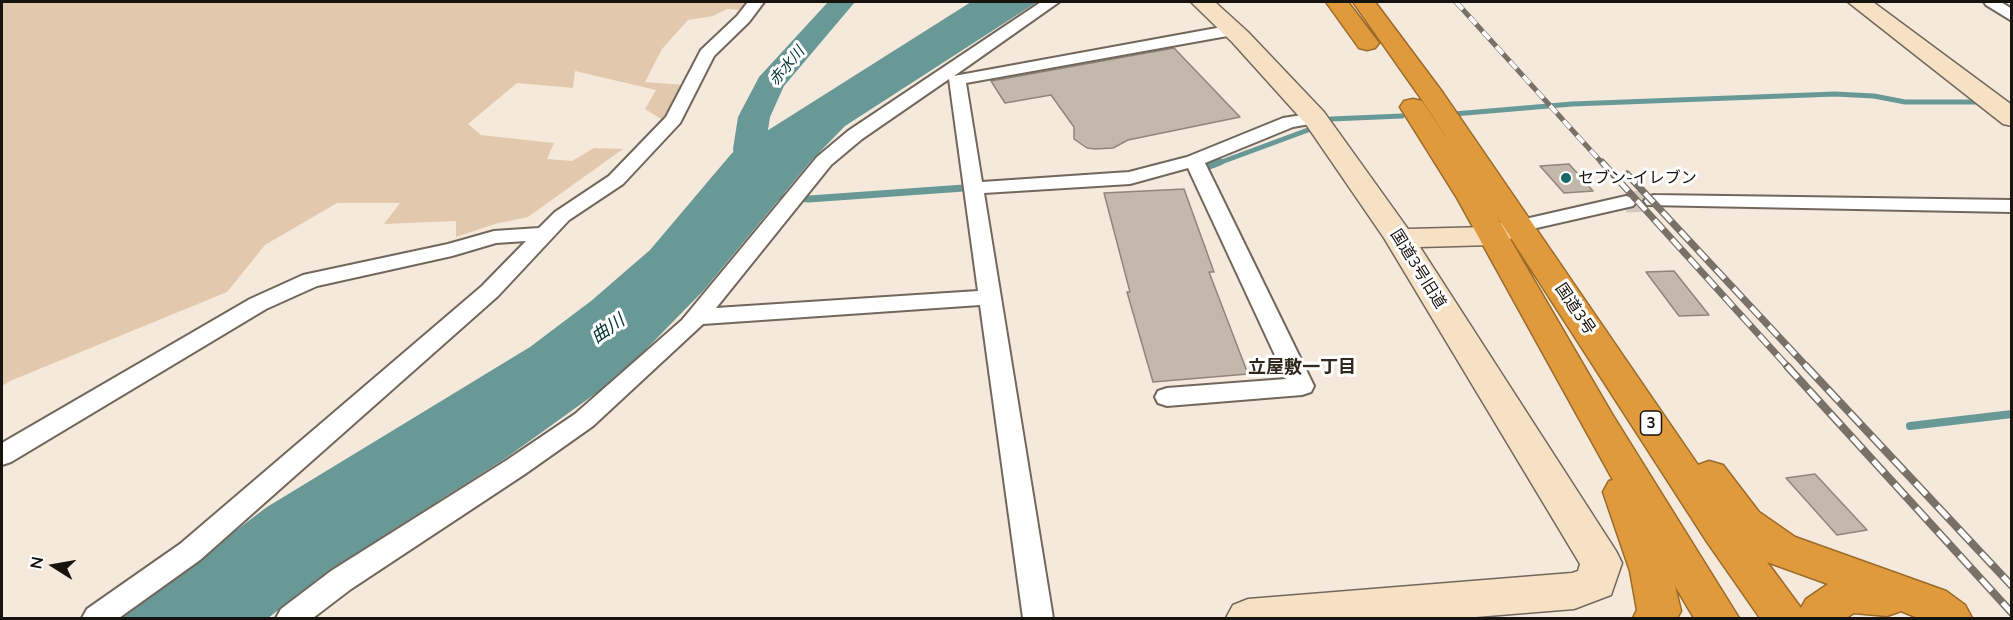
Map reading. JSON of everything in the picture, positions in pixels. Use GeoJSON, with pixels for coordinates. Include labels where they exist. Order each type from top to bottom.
{"type":"FeatureCollection","features":[{"type":"Feature","properties":{"kind":"highway","name":"国道3号"},"geometry":{"type":"LineString","coordinates":[[1337,2],[1413,107],[1472,198],[1506,231],[1590,331],[1721,530],[1784,618]]}},
{"type":"Feature","properties":{"kind":"highway","name":"国道3号"},"geometry":{"type":"LineString","coordinates":[[1364,2],[1434,98],[1506,231],[1599,424],[1717,618]]}},
{"type":"Feature","properties":{"kind":"highway"},"geometry":{"type":"LineString","coordinates":[[1590,331],[1679,437],[1745,523],[1780,549],[1933,609]]}},
{"type":"Feature","properties":{"kind":"highway"},"geometry":{"type":"LineString","coordinates":[[1599,424],[1652,571],[1659,611],[1655,618]]}},
{"type":"Feature","properties":{"kind":"highway"},"geometry":{"type":"LineString","coordinates":[[1822,618],[1821,612],[1847,594],[1933,609]]}},
{"type":"Feature","properties":{"kind":"street"},"geometry":{"type":"LineString","coordinates":[[97,618],[190,552],[490,291],[562,216],[616,180],[674,119],[707,54],[743,19],[756,2]]}},
{"type":"Feature","properties":{"kind":"street"},"geometry":{"type":"LineString","coordinates":[[291,618],[341,580],[507,473],[584,420],[698,317],[824,161],[855,135],[1051,2]]}},
{"type":"Feature","properties":{"kind":"street","name":"国道3号旧道"},"geometry":{"type":"LineString","coordinates":[[1202,2],[1233,30],[1315,118],[1399,238],[1601,563],[1596,582],[1574,591],[1248,618]]}},
{"type":"Feature","properties":{"kind":"street"},"geometry":{"type":"LineString","coordinates":[[1859,2],[2001,102],[2012,118]]}},
{"type":"Feature","properties":{"kind":"street"},"geometry":{"type":"LineString","coordinates":[[1990,2],[2012,16]]}},
{"type":"Feature","properties":{"kind":"street"},"geometry":{"type":"LineString","coordinates":[[1038,618],[957,80],[1233,30]]}},
{"type":"Feature","properties":{"kind":"street"},"geometry":{"type":"LineString","coordinates":[[975,188],[1130,178],[1194,161],[1290,122],[1315,118]]}},
{"type":"Feature","properties":{"kind":"street"},"geometry":{"type":"LineString","coordinates":[[1167,396],[1302,386],[1194,161]]}},
{"type":"Feature","properties":{"kind":"street"},"geometry":{"type":"LineString","coordinates":[[1654,201],[2012,206]]}},
{"type":"Feature","properties":{"kind":"street"},"geometry":{"type":"LineString","coordinates":[[1399,238],[1506,231],[1626,202]]}},
{"type":"Feature","properties":{"kind":"street"},"geometry":{"type":"LineString","coordinates":[[2,454],[258,304],[311,280],[452,250],[494,237],[543,234]]}},
{"type":"Feature","properties":{"kind":"street"},"geometry":{"type":"LineString","coordinates":[[698,317],[991,297]]}},
{"type":"Feature","properties":{"kind":"shaded area"},"geometry":{"type":"Polygon","coordinates":[[[2,2],[749,2],[744,10],[727,9],[713,16],[688,20],[662,49],[645,82],[685,85],[663,120],[645,109],[656,90],[575,71],[573,88],[517,83],[468,124],[481,135],[554,143],[547,159],[572,161],[594,148],[623,149],[528,217],[495,224],[456,237],[456,221],[384,224],[400,203],[337,203],[265,245],[227,292],[2,386],[2,2]]]}},
{"type":"Feature","properties":{"kind":"water","name":"曲川"},"geometry":{"type":"Polygon","coordinates":[[[971,2],[1037,2],[845,126],[810,162],[703,291],[620,376],[506,458],[341,563],[268,618],[119,618],[267,507],[530,347],[591,301],[650,250],[732,153],[971,2]]]}},
{"type":"Feature","properties":{"kind":"building"},"geometry":{"type":"Polygon","coordinates":[[[1174,48],[1240,117],[1128,140],[1113,148],[1087,148],[1074,139],[1074,127],[1051,95],[1005,103],[991,81],[1174,48]]]}},
{"type":"Feature","properties":{"kind":"building","name":"セブン-イレブン"},"geometry":{"type":"Polygon","coordinates":[[[1569,164],[1593,191],[1564,193],[1540,166],[1569,164]]]}},
{"type":"Feature","properties":{"kind":"building"},"geometry":{"type":"Polygon","coordinates":[[[1184,189],[1214,272],[1209,272],[1248,374],[1153,382],[1127,292],[1130,292],[1104,193],[1184,189]]]}},
{"type":"Feature","properties":{"kind":"building"},"geometry":{"type":"Polygon","coordinates":[[[1674,271],[1709,315],[1679,316],[1646,272],[1674,271]]]}},
{"type":"Feature","properties":{"kind":"building"},"geometry":{"type":"Polygon","coordinates":[[[1815,474],[1867,530],[1837,535],[1786,478],[1815,474]]]}},
{"type":"Feature","properties":{"kind":"waterway","name":"赤水川"},"geometry":{"type":"LineString","coordinates":[[754,177],[749,149],[754,117],[770,83],[842,2]]}},
{"type":"Feature","properties":{"kind":"waterway"},"geometry":{"type":"LineString","coordinates":[[1454,114],[1572,104],[1835,94],[1874,96],[1905,102],[1979,102]]}},
{"type":"Feature","properties":{"kind":"waterway"},"geometry":{"type":"LineString","coordinates":[[1331,119],[1402,116]]}},
{"type":"Feature","properties":{"kind":"waterway"},"geometry":{"type":"LineString","coordinates":[[1216,164],[1308,130]]}},
{"type":"Feature","properties":{"kind":"waterway"},"geometry":{"type":"LineString","coordinates":[[1204,168],[1220,162]]}},
{"type":"Feature","properties":{"kind":"waterway"},"geometry":{"type":"LineString","coordinates":[[772,196],[809,199],[964,188]]}},
{"type":"Feature","properties":{"kind":"waterway"},"geometry":{"type":"LineString","coordinates":[[1910,426],[2012,414]]}},
{"type":"Feature","properties":{"kind":"tunnel"},"geometry":{"type":"LineString","coordinates":[[1626,202],[1654,201]]}},
{"type":"Feature","properties":{"kind":"railway"},"geometry":{"type":"LineString","coordinates":[[1456,2],[1603,164]]}},
{"type":"Feature","properties":{"kind":"railway"},"geometry":{"type":"LineString","coordinates":[[1602,162],[1788,367]]}},
{"type":"Feature","properties":{"kind":"railway"},"geometry":{"type":"LineString","coordinates":[[1627,174],[1807,367]]}},
{"type":"Feature","properties":{"kind":"railway"},"geometry":{"type":"LineString","coordinates":[[1787,366],[2012,613]]}},
{"type":"Feature","properties":{"kind":"railway"},"geometry":{"type":"LineString","coordinates":[[1806,366],[2012,586]]}},
{"type":"Feature","properties":{"kind":"place","name":"セブン-イレブン"},"geometry":{"type":"Point","coordinates":[1566,178]}},
{"type":"Feature","properties":{"kind":"district","name":"立屋敷一丁目"},"geometry":{"type":"Point","coordinates":[1302,368]}}]}
